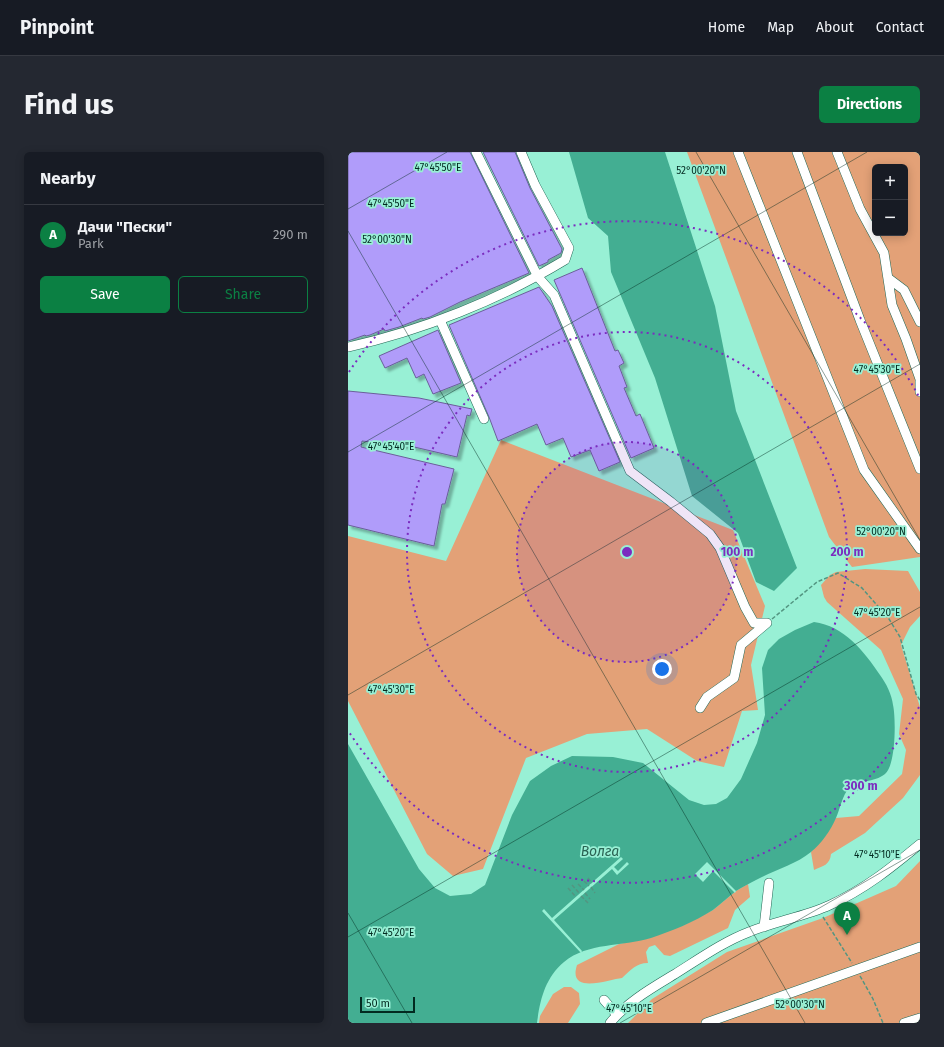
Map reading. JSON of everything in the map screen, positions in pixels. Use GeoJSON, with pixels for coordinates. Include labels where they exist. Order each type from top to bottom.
{"type":"FeatureCollection","features":[{"type":"Feature","properties":{"kind":"street"},"geometry":{"type":"LineString","coordinates":[[476,152],[538,277],[554,295],[630,471],[710,534],[720,548],[745,607],[754,623],[767,623]]}},
{"type":"Feature","properties":{"kind":"street"},"geometry":{"type":"LineString","coordinates":[[348,347],[382,340],[440,320],[538,277],[565,260],[569,248],[535,185],[521,152]]}},
{"type":"Feature","properties":{"kind":"street"},"geometry":{"type":"LineString","coordinates":[[738,152],[864,470],[918,542]]}},
{"type":"Feature","properties":{"kind":"street"},"geometry":{"type":"LineString","coordinates":[[797,152],[860,320],[920,469]]}},
{"type":"Feature","properties":{"kind":"street"},"geometry":{"type":"LineString","coordinates":[[837,152],[860,209],[884,253],[892,305],[906,339],[920,380],[920,392]]}},
{"type":"Feature","properties":{"kind":"street"},"geometry":{"type":"LineString","coordinates":[[888,278],[904,290],[920,322]]}},
{"type":"Feature","properties":{"kind":"street"},"geometry":{"type":"LineString","coordinates":[[440,320],[484,419]]}},
{"type":"Feature","properties":{"kind":"street"},"geometry":{"type":"LineString","coordinates":[[700,708],[707,697],[734,678],[741,645],[767,623]]}},
{"type":"Feature","properties":{"kind":"street"},"geometry":{"type":"LineString","coordinates":[[610,1023],[617,1014],[642,995],[707,953],[748,932],[818,910],[857,892],[879,878],[920,844]]}},
{"type":"Feature","properties":{"kind":"street"},"geometry":{"type":"LineString","coordinates":[[764,926],[769,883]]}},
{"type":"Feature","properties":{"kind":"street"},"geometry":{"type":"LineString","coordinates":[[706,1023],[920,947]]}},
{"type":"Feature","properties":{"kind":"street"},"geometry":{"type":"LineString","coordinates":[[604,1000],[617,1014]]}},
{"type":"Feature","properties":{"kind":"street"},"geometry":{"type":"LineString","coordinates":[[904,1023],[920,1018]]}},
{"type":"Feature","properties":{"kind":"path"},"geometry":{"type":"LineString","coordinates":[[767,623],[817,582],[838,573],[862,588],[889,619],[900,637],[916,694],[920,700]]}},
{"type":"Feature","properties":{"kind":"path"},"geometry":{"type":"LineString","coordinates":[[588,878],[592,883]]}},
{"type":"Feature","properties":{"kind":"path"},"geometry":{"type":"LineString","coordinates":[[584,881],[588,886]]}},
{"type":"Feature","properties":{"kind":"path"},"geometry":{"type":"LineString","coordinates":[[578,884],[590,898]]}},
{"type":"Feature","properties":{"kind":"path"},"geometry":{"type":"LineString","coordinates":[[572,885],[588,903]]}},
{"type":"Feature","properties":{"kind":"path"},"geometry":{"type":"LineString","coordinates":[[591,887],[595,893]]}},
{"type":"Feature","properties":{"kind":"path"},"geometry":{"type":"LineString","coordinates":[[568,888],[576,897]]}},
{"type":"Feature","properties":{"kind":"shaded area"},"geometry":{"type":"Polygon","coordinates":[[[687,152],[920,152],[920,557],[852,567],[829,537],[687,152]]]}},
{"type":"Feature","properties":{"kind":"shaded area"},"geometry":{"type":"Polygon","coordinates":[[[501,440],[733,530],[765,606],[751,665],[758,710],[742,711],[724,767],[697,761],[647,729],[587,734],[526,758],[483,869],[453,876],[427,854],[348,701],[348,536],[446,561],[501,440]]]}},
{"type":"Feature","properties":{"kind":"shaded area"},"geometry":{"type":"Polygon","coordinates":[[[865,569],[908,571],[920,592],[920,616],[910,627],[901,645],[920,707],[920,775],[903,798],[865,833],[831,854],[828,863],[814,870],[811,852],[826,835],[836,818],[859,816],[902,774],[906,750],[899,734],[903,699],[881,650],[827,602],[821,585],[830,575],[836,572],[865,569]]]}},
{"type":"Feature","properties":{"kind":"shaded area"},"geometry":{"type":"Polygon","coordinates":[[[920,861],[920,1023],[628,1023],[652,999],[727,952],[823,918],[896,886],[920,861]]]}},
{"type":"Feature","properties":{"kind":"shaded area"},"geometry":{"type":"Polygon","coordinates":[[[748,884],[750,897],[735,910],[728,928],[670,956],[664,955],[655,945],[649,947],[646,952],[648,963],[640,964],[622,978],[591,984],[578,980],[576,974],[577,965],[619,944],[649,938],[684,925],[713,910],[736,891],[748,884]]]}},
{"type":"Feature","properties":{"kind":"shaded area"},"geometry":{"type":"Polygon","coordinates":[[[564,987],[571,987],[579,993],[580,1004],[568,1023],[539,1023],[540,1016],[553,994],[564,987]]]}},
{"type":"Feature","properties":{"kind":"water"},"geometry":{"type":"Polygon","coordinates":[[[569,152],[665,152],[715,306],[736,411],[797,568],[774,591],[756,582],[738,533],[692,496],[655,378],[611,272],[608,236],[588,218],[569,152]]]}},
{"type":"Feature","properties":{"kind":"water","name":"Волга"},"geometry":{"type":"Polygon","coordinates":[[[814,622],[825,624],[844,634],[860,649],[874,666],[888,689],[891,697],[894,711],[895,730],[893,752],[889,769],[881,777],[853,785],[849,788],[831,827],[815,849],[805,857],[763,876],[741,888],[713,910],[683,926],[640,941],[594,948],[573,956],[558,968],[548,982],[544,990],[537,1023],[348,1023],[348,744],[419,869],[435,888],[450,896],[471,894],[485,885],[512,815],[530,781],[551,766],[572,756],[613,757],[643,763],[689,800],[704,805],[716,804],[727,798],[741,779],[757,743],[765,715],[762,668],[768,650],[779,639],[814,622]]]}},
{"type":"Feature","properties":{"kind":"pier"},"geometry":{"type":"Polygon","coordinates":[[[621,857],[623,859],[614,867],[618,871],[627,862],[629,864],[617,875],[612,869],[554,920],[582,951],[581,953],[542,911],[544,909],[552,918],[621,857]]]}},
{"type":"Feature","properties":{"kind":"pier"},"geometry":{"type":"Polygon","coordinates":[[[707,862],[736,891],[735,893],[713,871],[703,882],[695,874],[707,862]]]}},
{"type":"Feature","properties":{"kind":"building"},"geometry":{"type":"Polygon","coordinates":[[[348,152],[470,152],[529,273],[460,302],[430,317],[422,318],[385,331],[384,329],[370,335],[365,335],[348,341],[348,152]]]}},
{"type":"Feature","properties":{"kind":"building"},"geometry":{"type":"Polygon","coordinates":[[[483,152],[515,152],[530,188],[562,249],[561,253],[548,260],[548,262],[539,266],[483,152]]]}},
{"type":"Feature","properties":{"kind":"building"},"geometry":{"type":"Polygon","coordinates":[[[582,268],[615,351],[618,350],[624,363],[619,366],[627,387],[624,388],[636,416],[640,414],[654,448],[631,458],[554,280],[582,268]]]}},
{"type":"Feature","properties":{"kind":"building"},"geometry":{"type":"Polygon","coordinates":[[[539,287],[552,306],[620,462],[599,471],[590,450],[571,457],[563,438],[546,445],[537,424],[498,441],[449,325],[539,287]]]}},
{"type":"Feature","properties":{"kind":"building"},"geometry":{"type":"Polygon","coordinates":[[[438,330],[461,383],[433,394],[424,374],[416,378],[407,358],[385,368],[379,356],[438,330]]]}},
{"type":"Feature","properties":{"kind":"building"},"geometry":{"type":"Polygon","coordinates":[[[348,391],[419,398],[472,409],[470,416],[467,415],[457,457],[410,446],[362,441],[361,447],[454,469],[445,504],[442,504],[434,546],[348,525],[348,391]]]}},
{"type":"Feature","properties":{"kind":"place","name":"Дачи \"Пески\""},"geometry":{"type":"Point","coordinates":[847,935]}}]}
